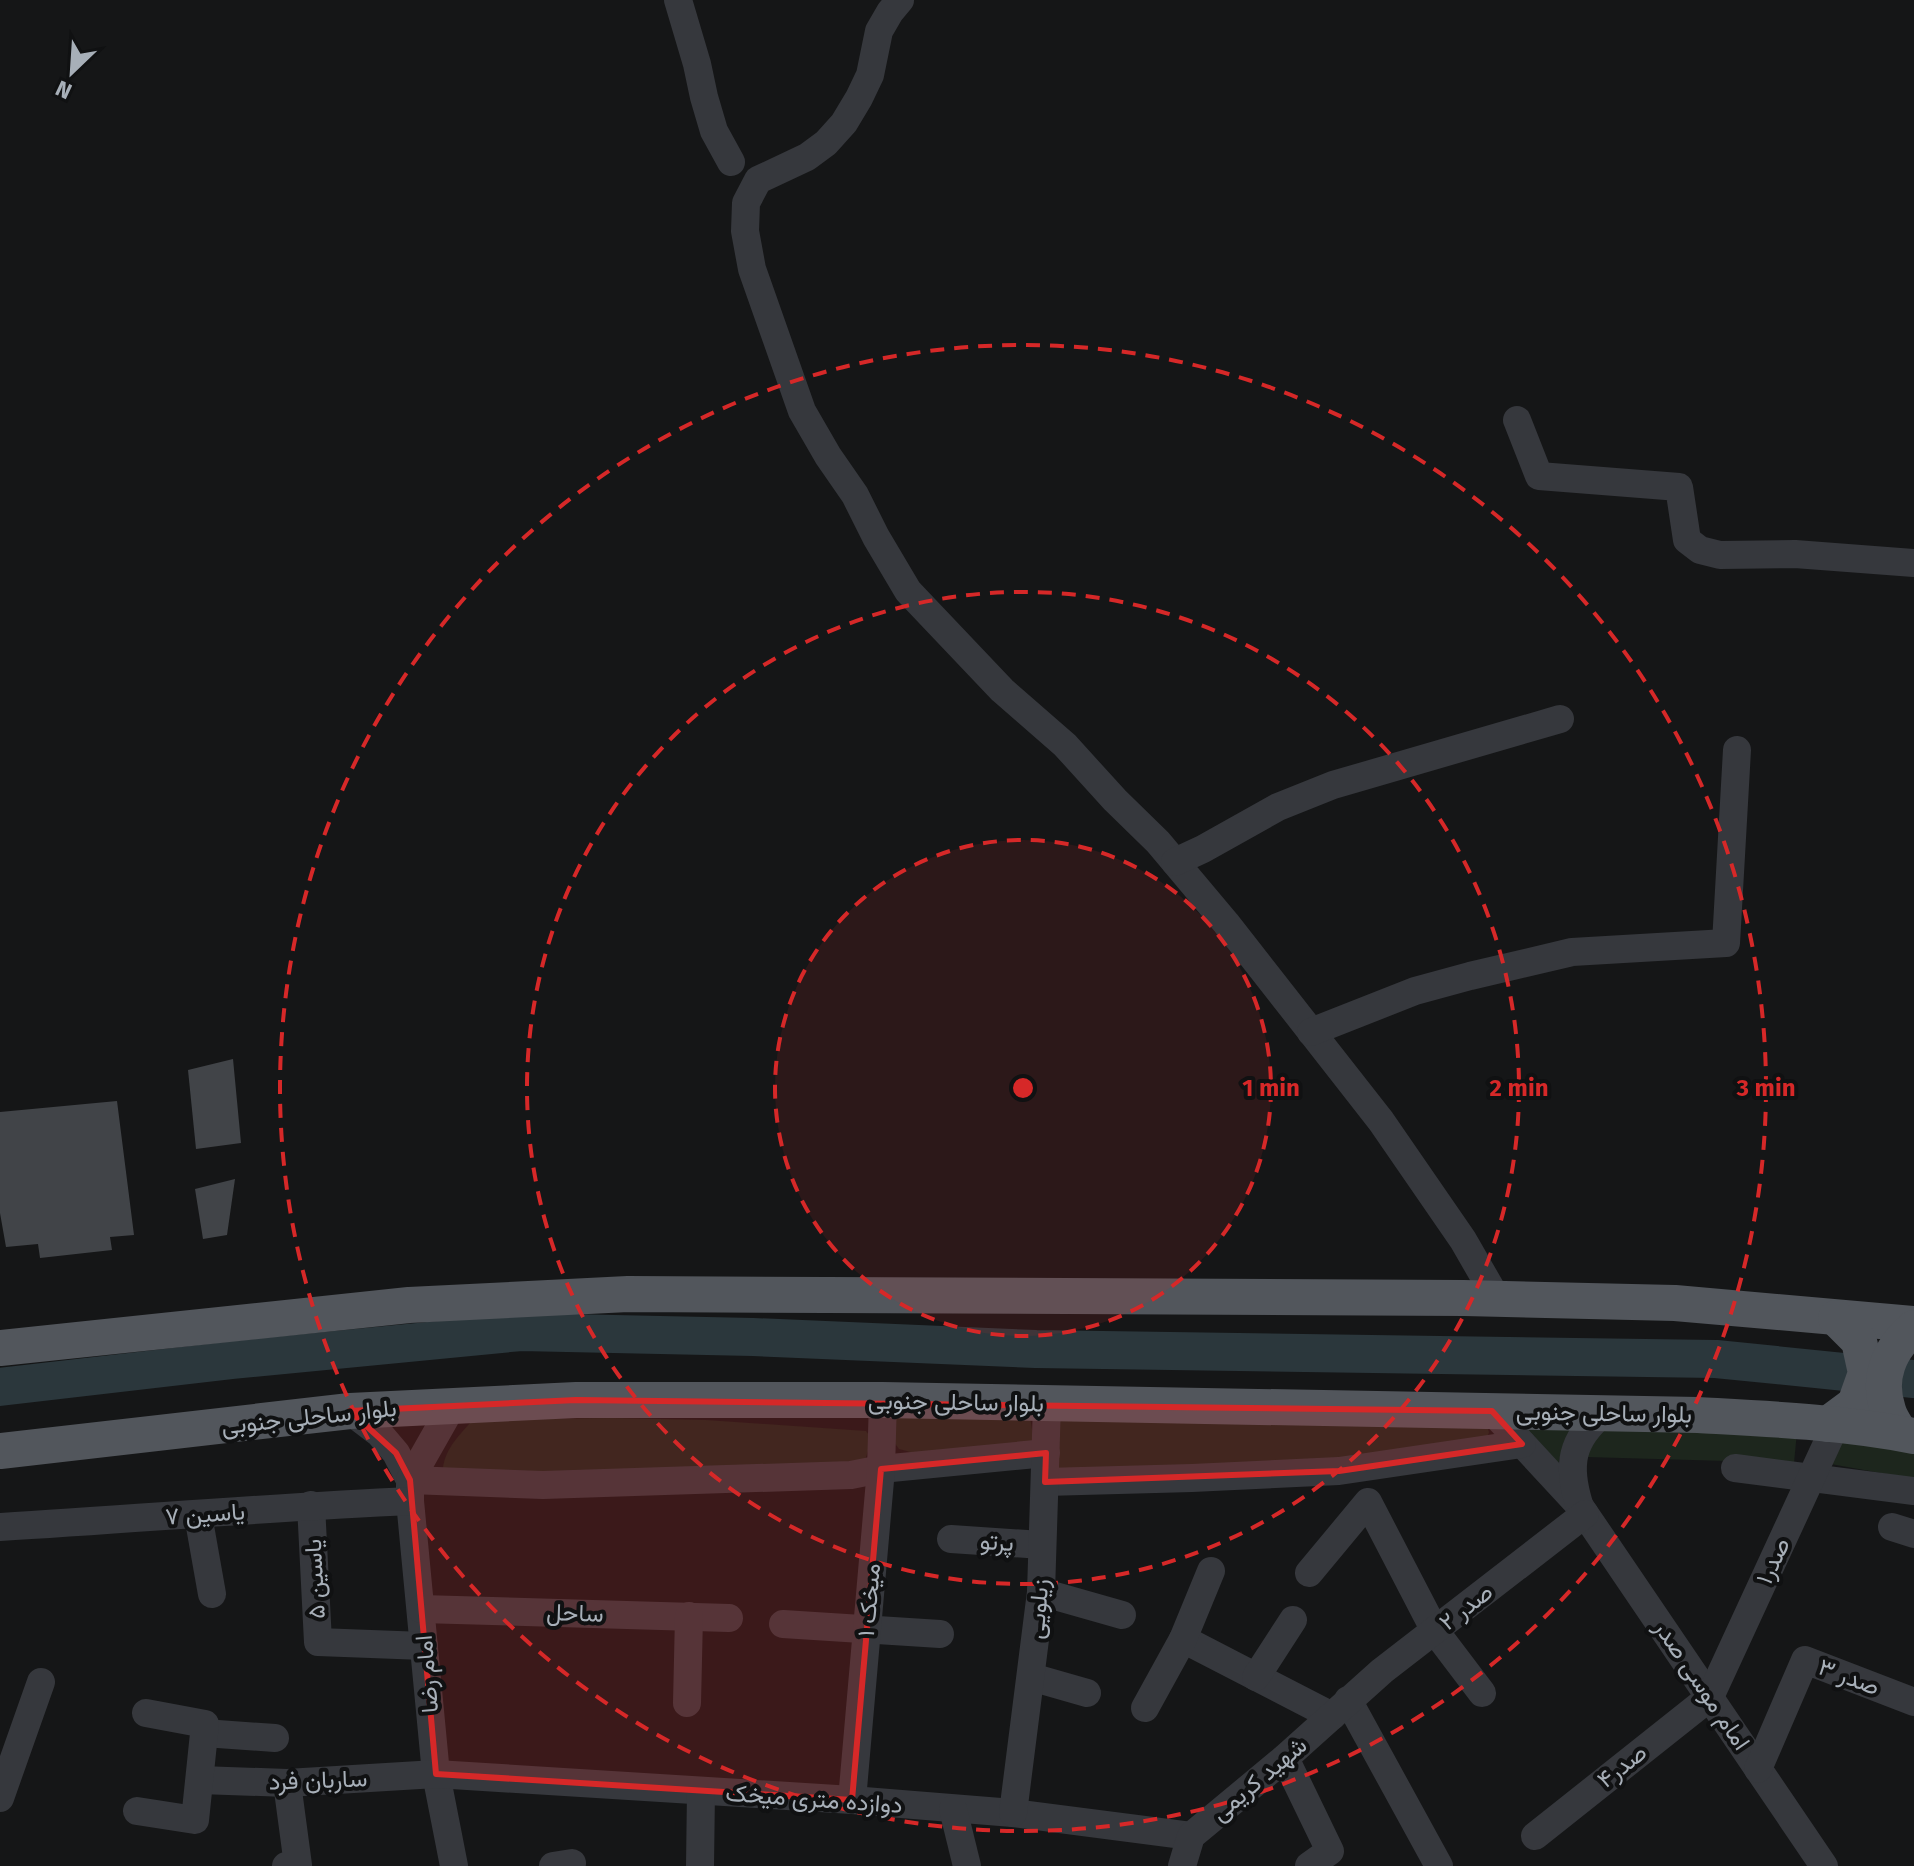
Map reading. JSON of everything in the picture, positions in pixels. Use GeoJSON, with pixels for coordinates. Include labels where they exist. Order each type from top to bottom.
{"type":"FeatureCollection","features":[{"type":"Feature","properties":{"kind":"main road"},"geometry":{"type":"LineString","coordinates":[[0,1348],[409,1305],[628,1294],[1400,1297],[1675,1303],[1914,1326]]}},
{"type":"Feature","properties":{"kind":"main road"},"geometry":{"type":"LineString","coordinates":[[1832,1424],[1855,1404],[1866,1373],[1859,1341],[1836,1318]]}},
{"type":"Feature","properties":{"kind":"main road"},"geometry":{"type":"LineString","coordinates":[[1907,1435],[1888,1411],[1884,1387],[1888,1362],[1900,1340],[1914,1326]]}},
{"type":"Feature","properties":{"kind":"main road","name":"بلوار ساحلی جنوبی"},"geometry":{"type":"LineString","coordinates":[[0,1451],[350,1411],[576,1400],[883,1400],[1603,1413],[1744,1417],[1832,1424],[1907,1435]]}},
{"type":"Feature","properties":{"kind":"street"},"geometry":{"type":"LineString","coordinates":[[678,0],[714,131],[749,197]]}},
{"type":"Feature","properties":{"kind":"street"},"geometry":{"type":"LineString","coordinates":[[900,0],[879,31],[870,75],[844,123],[826,143],[807,157],[758,180],[746,203],[745,231],[752,269],[802,411],[855,495],[908,591],[1002,690],[1065,745],[1158,842],[1226,923],[1389,1133],[1463,1240],[1497,1299]]}},
{"type":"Feature","properties":{"kind":"street"},"geometry":{"type":"LineString","coordinates":[[731,162],[755,170],[780,169]]}},
{"type":"Feature","properties":{"kind":"street"},"geometry":{"type":"LineString","coordinates":[[1517,420],[1539,476],[1679,487],[1687,540],[1700,550],[1720,555],[1795,554],[1914,563]]}},
{"type":"Feature","properties":{"kind":"street"},"geometry":{"type":"LineString","coordinates":[[1175,862],[1278,807],[1333,785],[1560,719]]}},
{"type":"Feature","properties":{"kind":"street"},"geometry":{"type":"LineString","coordinates":[[1311,1032],[1415,991],[1572,952],[1726,943],[1737,750]]}},
{"type":"Feature","properties":{"kind":"street","name":"میخک ۱"},"geometry":{"type":"LineString","coordinates":[[852,1800],[881,1469],[883,1400]]}},
{"type":"Feature","properties":{"kind":"street","name":"زیلویی"},"geometry":{"type":"LineString","coordinates":[[1013,1813],[1041,1592],[1047,1404]]}},
{"type":"Feature","properties":{"kind":"street"},"geometry":{"type":"LineString","coordinates":[[410,1491],[452,1406]]}},
{"type":"Feature","properties":{"kind":"street"},"geometry":{"type":"LineString","coordinates":[[350,1411],[379,1433],[396,1453],[410,1491]]}},
{"type":"Feature","properties":{"kind":"street","name":"امام موسی صدر"},"geometry":{"type":"LineString","coordinates":[[1492,1411],[1582,1510],[1824,1866]]}},
{"type":"Feature","properties":{"kind":"street"},"geometry":{"type":"LineString","coordinates":[[1582,1510],[1572,1482],[1572,1459],[1579,1440],[1590,1424],[1603,1413]]}},
{"type":"Feature","properties":{"kind":"street","name":"صدر۱"},"geometry":{"type":"LineString","coordinates":[[1710,1697],[1812,1477],[1832,1424]]}},
{"type":"Feature","properties":{"kind":"street"},"geometry":{"type":"LineString","coordinates":[[1045,1482],[1339,1471],[1522,1444]]}},
{"type":"Feature","properties":{"kind":"street","name":"یاسین ۷"},"geometry":{"type":"LineString","coordinates":[[0,1527],[198,1515],[311,1505],[410,1491],[851,1475],[881,1469],[1046,1453]]}},
{"type":"Feature","properties":{"kind":"street"},"geometry":{"type":"LineString","coordinates":[[1735,1468],[1914,1491]]}},
{"type":"Feature","properties":{"kind":"street","name":"امام رضا"},"geometry":{"type":"LineString","coordinates":[[410,1491],[436,1774],[454,1866]]}},
{"type":"Feature","properties":{"kind":"street"},"geometry":{"type":"LineString","coordinates":[[1309,1573],[1368,1502],[1435,1631],[1482,1693]]}},
{"type":"Feature","properties":{"kind":"street","name":"یاسین ۵"},"geometry":{"type":"LineString","coordinates":[[311,1505],[318,1642],[424,1646]]}},
{"type":"Feature","properties":{"kind":"street","name":"صدر ۲"},"geometry":{"type":"LineString","coordinates":[[1340,1708],[1582,1510]]}},
{"type":"Feature","properties":{"kind":"street"},"geometry":{"type":"LineString","coordinates":[[198,1515],[212,1594]]}},
{"type":"Feature","properties":{"kind":"street","name":"پرتو"},"geometry":{"type":"LineString","coordinates":[[951,1539],[1042,1545]]}},
{"type":"Feature","properties":{"kind":"street"},"geometry":{"type":"LineString","coordinates":[[1145,1708],[1183,1639],[1211,1571]]}},
{"type":"Feature","properties":{"kind":"street"},"geometry":{"type":"LineString","coordinates":[[1041,1592],[1122,1615]]}},
{"type":"Feature","properties":{"kind":"street","name":"ساحل"},"geometry":{"type":"LineString","coordinates":[[421,1609],[729,1618]]}},
{"type":"Feature","properties":{"kind":"street"},"geometry":{"type":"LineString","coordinates":[[687,1703],[689,1616]]}},
{"type":"Feature","properties":{"kind":"street"},"geometry":{"type":"LineString","coordinates":[[1256,1677],[1293,1620]]}},
{"type":"Feature","properties":{"kind":"street"},"geometry":{"type":"LineString","coordinates":[[783,1624],[940,1634]]}},
{"type":"Feature","properties":{"kind":"street"},"geometry":{"type":"LineString","coordinates":[[1183,1639],[1256,1677],[1340,1708],[1439,1866]]}},
{"type":"Feature","properties":{"kind":"street","name":"صدر ۳"},"geometry":{"type":"LineString","coordinates":[[1758,1769],[1805,1660],[1914,1702]]}},
{"type":"Feature","properties":{"kind":"street"},"geometry":{"type":"LineString","coordinates":[[1031,1677],[1087,1693]]}},
{"type":"Feature","properties":{"kind":"street"},"geometry":{"type":"LineString","coordinates":[[0,1798],[41,1682]]}},
{"type":"Feature","properties":{"kind":"street","name":"صدر۴"},"geometry":{"type":"LineString","coordinates":[[1535,1836],[1710,1697]]}},
{"type":"Feature","properties":{"kind":"street","name":"شهید کریمی"},"geometry":{"type":"LineString","coordinates":[[1182,1866],[1191,1836],[1340,1708]]}},
{"type":"Feature","properties":{"kind":"street"},"geometry":{"type":"LineString","coordinates":[[137,1811],[195,1820],[200,1780],[205,1724],[146,1713]]}},
{"type":"Feature","properties":{"kind":"street"},"geometry":{"type":"LineString","coordinates":[[204,1733],[275,1738]]}},
{"type":"Feature","properties":{"kind":"street"},"geometry":{"type":"LineString","coordinates":[[1285,1758],[1330,1851],[1309,1866]]}},
{"type":"Feature","properties":{"kind":"street","name":"دوازده متری میخک"},"geometry":{"type":"LineString","coordinates":[[436,1774],[1013,1813],[1191,1836]]}},
{"type":"Feature","properties":{"kind":"street","name":"ساربان فرد"},"geometry":{"type":"LineString","coordinates":[[200,1780],[287,1783],[436,1774]]}},
{"type":"Feature","properties":{"kind":"street"},"geometry":{"type":"LineString","coordinates":[[286,1866],[298,1865],[287,1783]]}},
{"type":"Feature","properties":{"kind":"street"},"geometry":{"type":"LineString","coordinates":[[700,1866],[701,1791]]}},
{"type":"Feature","properties":{"kind":"street"},"geometry":{"type":"LineString","coordinates":[[953,1809],[967,1866]]}},
{"type":"Feature","properties":{"kind":"highlighted area"},"geometry":{"type":"Polygon","coordinates":[[[576,1400],[1492,1411],[1522,1444],[1339,1471],[1045,1482],[1046,1453],[881,1469],[852,1800],[436,1774],[410,1480],[396,1453],[350,1411],[576,1400]]]}},
{"type":"Feature","properties":{"kind":"shaded area"},"geometry":{"type":"Polygon","coordinates":[[[1030,1417],[1035,1447],[914,1453],[899,1449],[894,1442],[893,1418],[1030,1417]]]}},
{"type":"Feature","properties":{"kind":"shaded area"},"geometry":{"type":"Polygon","coordinates":[[[1058,1418],[1486,1424],[1489,1432],[1486,1441],[1341,1460],[1055,1472],[1058,1418]]]}},
{"type":"Feature","properties":{"kind":"shaded area"},"geometry":{"type":"Polygon","coordinates":[[[514,1419],[706,1420],[866,1431],[872,1439],[861,1472],[442,1477],[447,1454],[470,1423],[514,1419]]]}},
{"type":"Feature","properties":{"kind":"shaded area"},"geometry":{"type":"Polygon","coordinates":[[[1603,1426],[1797,1432],[1794,1463],[1586,1457],[1603,1426]]]}},
{"type":"Feature","properties":{"kind":"shaded area"},"geometry":{"type":"Polygon","coordinates":[[[1523,1427],[1573,1427],[1564,1442],[1557,1469],[1523,1427]]]}},
{"type":"Feature","properties":{"kind":"shaded area"},"geometry":{"type":"Polygon","coordinates":[[[1824,1433],[1914,1447],[1914,1479],[1814,1461],[1824,1433]]]}},
{"type":"Feature","properties":{"kind":"building"},"geometry":{"type":"Polygon","coordinates":[[[233,1059],[241,1143],[196,1149],[188,1070],[233,1059]]]}},
{"type":"Feature","properties":{"kind":"building"},"geometry":{"type":"Polygon","coordinates":[[[117,1101],[134,1235],[110,1237],[112,1250],[40,1258],[38,1244],[6,1247],[0,1213],[0,1112],[117,1101]]]}},
{"type":"Feature","properties":{"kind":"building"},"geometry":{"type":"Polygon","coordinates":[[[235,1179],[227,1235],[203,1239],[195,1189],[235,1179]]]}},
{"type":"Feature","properties":{"kind":"waterway"},"geometry":{"type":"LineString","coordinates":[[0,1387],[521,1332],[753,1337],[1036,1349],[1716,1359],[1914,1379]]}}]}
